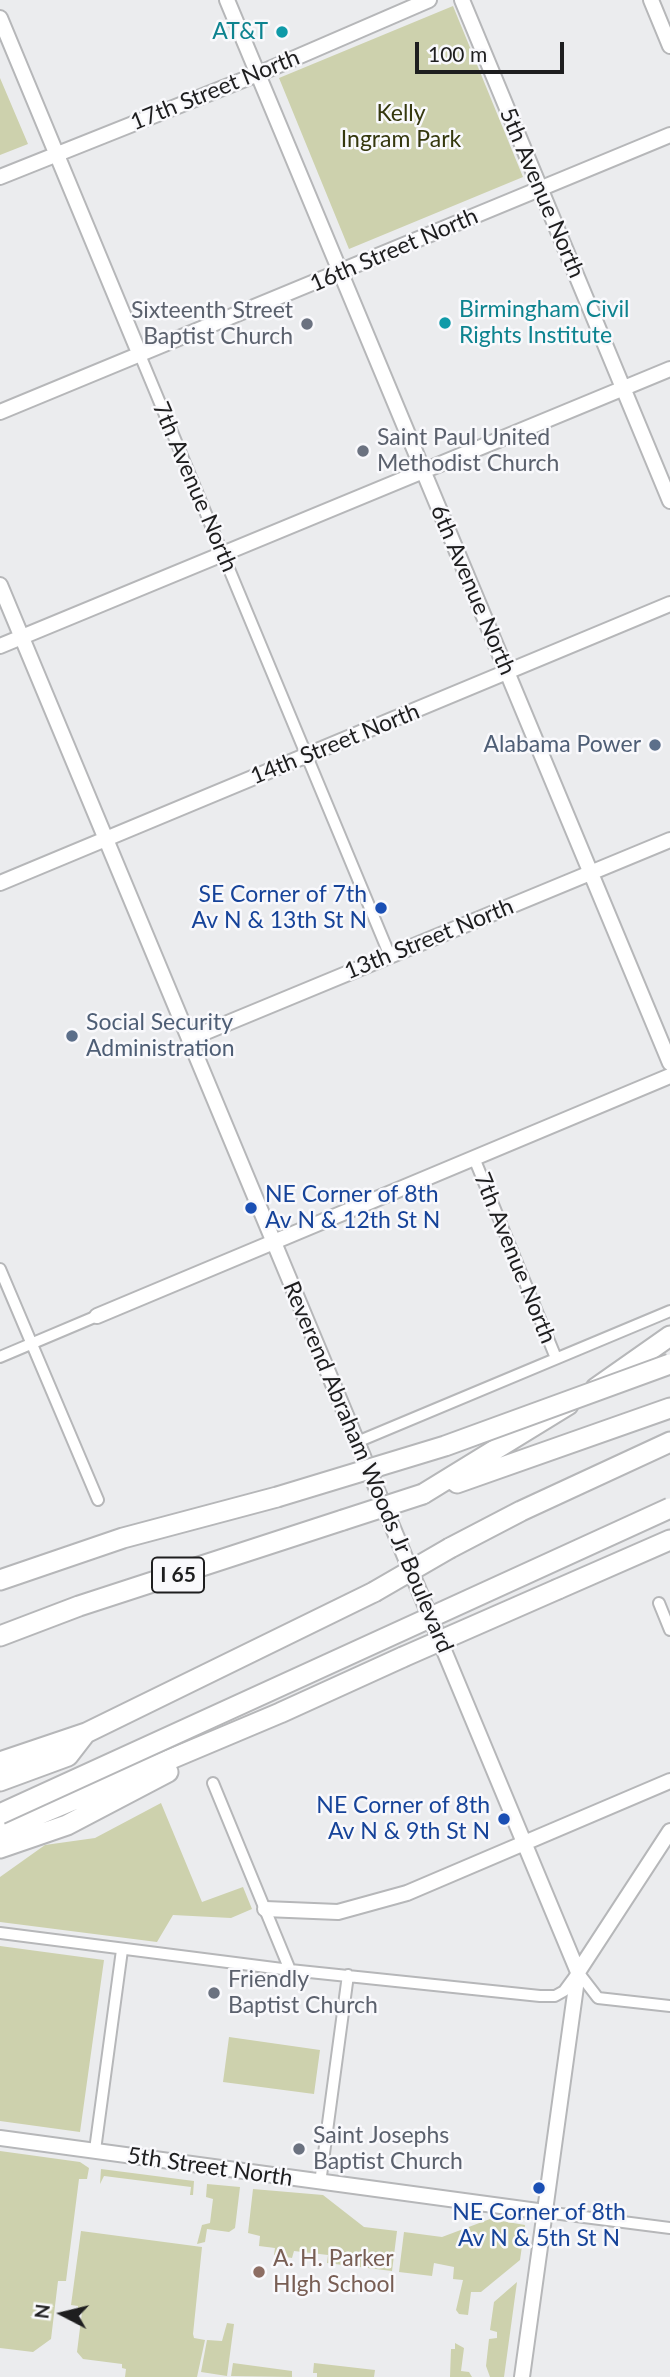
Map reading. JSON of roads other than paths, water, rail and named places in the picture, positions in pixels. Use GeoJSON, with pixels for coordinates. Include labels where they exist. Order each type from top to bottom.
{"type":"FeatureCollection","features":[{"type":"Feature","properties":{"kind":"highway"},"geometry":{"type":"LineString","coordinates":[[423,1494],[603,1384],[670,1336]]}},
{"type":"Feature","properties":{"kind":"highway"},"geometry":{"type":"LineString","coordinates":[[0,1580],[123,1538],[277,1497],[445,1446],[670,1364]]}},
{"type":"Feature","properties":{"kind":"highway","name":"I 65"},"geometry":{"type":"LineString","coordinates":[[0,1636],[79,1606],[423,1494],[670,1408]]}},
{"type":"Feature","properties":{"kind":"highway"},"geometry":{"type":"LineString","coordinates":[[0,1762],[86,1733],[374,1592],[521,1511],[670,1442]]}},
{"type":"Feature","properties":{"kind":"highway"},"geometry":{"type":"LineString","coordinates":[[0,1814],[670,1508]]}},
{"type":"Feature","properties":{"kind":"highway"},"geometry":{"type":"LineString","coordinates":[[0,1831],[281,1713],[670,1539]]}},
{"type":"Feature","properties":{"kind":"highway"},"geometry":{"type":"LineString","coordinates":[[0,1848],[67,1825],[281,1713]]}},
{"type":"Feature","properties":{"kind":"highway"},"geometry":{"type":"LineString","coordinates":[[0,1780],[68,1756],[86,1733]]}},
{"type":"Feature","properties":{"kind":"street","name":"6th Avenue North"},"geometry":{"type":"LineString","coordinates":[[227,0],[670,1063]]}},
{"type":"Feature","properties":{"kind":"street","name":"17th Street North"},"geometry":{"type":"LineString","coordinates":[[0,177],[258,74],[429,0]]}},
{"type":"Feature","properties":{"kind":"street","name":"5th Avenue North"},"geometry":{"type":"LineString","coordinates":[[461,0],[670,501]]}},
{"type":"Feature","properties":{"kind":"street"},"geometry":{"type":"LineString","coordinates":[[651,0],[670,46]]}},
{"type":"Feature","properties":{"kind":"street","name":"7th Avenue North"},"geometry":{"type":"LineString","coordinates":[[0,18],[390,956]]}},
{"type":"Feature","properties":{"kind":"street","name":"16th Street North"},"geometry":{"type":"LineString","coordinates":[[0,412],[670,135]]}},
{"type":"Feature","properties":{"kind":"street"},"geometry":{"type":"LineString","coordinates":[[0,646],[670,369]]}},
{"type":"Feature","properties":{"kind":"street","name":"Reverend Abraham Woods Jr Boulevard"},"geometry":{"type":"LineString","coordinates":[[0,585],[578,1972]]}},
{"type":"Feature","properties":{"kind":"street","name":"14th Street North"},"geometry":{"type":"LineString","coordinates":[[0,883],[670,604]]}},
{"type":"Feature","properties":{"kind":"street","name":"13th Street North"},"geometry":{"type":"LineString","coordinates":[[189,1039],[670,840]]}},
{"type":"Feature","properties":{"kind":"street"},"geometry":{"type":"LineString","coordinates":[[0,1357],[670,1076]]}},
{"type":"Feature","properties":{"kind":"street","name":"7th Avenue North"},"geometry":{"type":"LineString","coordinates":[[474,1158],[556,1358]]}},
{"type":"Feature","properties":{"kind":"street"},"geometry":{"type":"LineString","coordinates":[[0,1269],[29,1344],[98,1500]]}},
{"type":"Feature","properties":{"kind":"street"},"geometry":{"type":"LineString","coordinates":[[357,1442],[670,1311]]}},
{"type":"Feature","properties":{"kind":"street"},"geometry":{"type":"LineString","coordinates":[[659,1603],[670,1630]]}},
{"type":"Feature","properties":{"kind":"street"},"geometry":{"type":"LineString","coordinates":[[265,1909],[338,1912],[407,1892],[670,1781]]}},
{"type":"Feature","properties":{"kind":"street"},"geometry":{"type":"LineString","coordinates":[[213,1783],[290,1969]]}},
{"type":"Feature","properties":{"kind":"street"},"geometry":{"type":"LineString","coordinates":[[0,1933],[122,1950],[555,1996],[571,1985],[670,1831]]}},
{"type":"Feature","properties":{"kind":"street"},"geometry":{"type":"LineString","coordinates":[[95,2150],[122,1950]]}},
{"type":"Feature","properties":{"kind":"street"},"geometry":{"type":"LineString","coordinates":[[578,1972],[598,1998],[670,2006]]}},
{"type":"Feature","properties":{"kind":"street"},"geometry":{"type":"LineString","coordinates":[[522,2377],[578,1972]]}},
{"type":"Feature","properties":{"kind":"street"},"geometry":{"type":"LineString","coordinates":[[320,2183],[348,1975]]}},
{"type":"Feature","properties":{"kind":"street","name":"5th Street North"},"geometry":{"type":"LineString","coordinates":[[0,2138],[670,2228]]}},
{"type":"Feature","properties":{"kind":"place","name":"AT&T"},"geometry":{"type":"Point","coordinates":[282,32]}},
{"type":"Feature","properties":{"kind":"place","name":"Birmingham Civil Rights Institute"},"geometry":{"type":"Point","coordinates":[445,323]}},
{"type":"Feature","properties":{"kind":"place","name":"Sixteenth Street Baptist Church"},"geometry":{"type":"Point","coordinates":[307,324]}},
{"type":"Feature","properties":{"kind":"place","name":"Saint Paul United Methodist Church"},"geometry":{"type":"Point","coordinates":[363,451]}},
{"type":"Feature","properties":{"kind":"place","name":"Alabama Power"},"geometry":{"type":"Point","coordinates":[655,745]}},
{"type":"Feature","properties":{"kind":"place","name":"SE Corner of 7th Av N & 13th St N"},"geometry":{"type":"Point","coordinates":[381,908]}},
{"type":"Feature","properties":{"kind":"place","name":"Social Security Administration"},"geometry":{"type":"Point","coordinates":[72,1036]}},
{"type":"Feature","properties":{"kind":"place","name":"NE Corner of 8th Av N & 12th St N"},"geometry":{"type":"Point","coordinates":[251,1208]}},
{"type":"Feature","properties":{"kind":"place","name":"NE Corner of 8th Av N & 9th St N"},"geometry":{"type":"Point","coordinates":[504,1819]}},
{"type":"Feature","properties":{"kind":"place","name":"Friendly Baptist Church"},"geometry":{"type":"Point","coordinates":[214,1993]}},
{"type":"Feature","properties":{"kind":"place","name":"Saint Josephs Baptist Church"},"geometry":{"type":"Point","coordinates":[299,2149]}},
{"type":"Feature","properties":{"kind":"place","name":"NE Corner of 8th Av N & 5th St N"},"geometry":{"type":"Point","coordinates":[539,2188]}},
{"type":"Feature","properties":{"kind":"place","name":"A. H. Parker HIgh School"},"geometry":{"type":"Point","coordinates":[259,2272]}},
{"type":"Feature","properties":{"kind":"park label","name":"Kelly Ingram Park"},"geometry":{"type":"Point","coordinates":[401,127]}}]}
